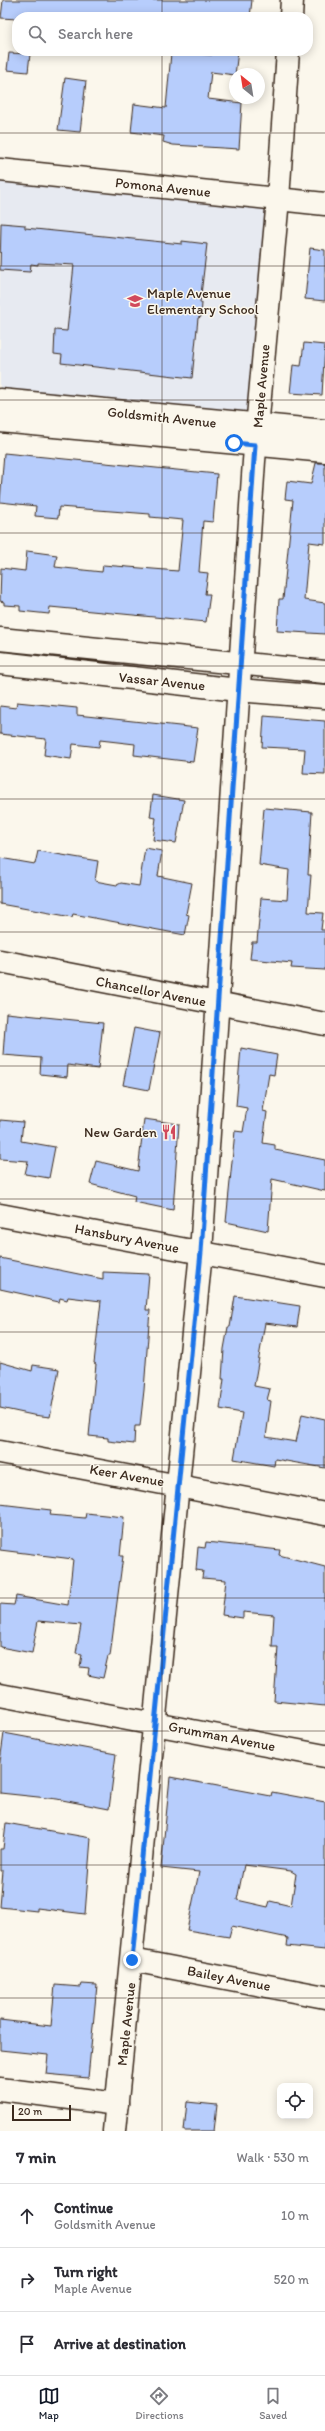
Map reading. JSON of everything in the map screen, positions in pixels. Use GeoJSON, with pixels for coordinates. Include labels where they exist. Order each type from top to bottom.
{"type":"FeatureCollection","features":[{"type":"Feature","properties":{"kind":"street"},"geometry":{"type":"LineString","coordinates":[[291,12],[292,0]]}},
{"type":"Feature","properties":{"kind":"street","name":"Maple Avenue"},"geometry":{"type":"LineString","coordinates":[[114,2131],[156,1723],[201,1252],[256,435],[278,199],[288,56]]}},
{"type":"Feature","properties":{"kind":"street","name":"Pomona Avenue"},"geometry":{"type":"LineString","coordinates":[[0,170],[325,204]]}},
{"type":"Feature","properties":{"kind":"street","name":"Goldsmith Avenue"},"geometry":{"type":"LineString","coordinates":[[0,400],[256,435],[325,451]]}},
{"type":"Feature","properties":{"kind":"street","name":"Goldsmith Avenue"},"geometry":{"type":"LineString","coordinates":[[0,421],[256,435],[325,431]]}},
{"type":"Feature","properties":{"kind":"street","name":"Vassar Avenue"},"geometry":{"type":"LineString","coordinates":[[0,639],[240,665],[325,672]]}},
{"type":"Feature","properties":{"kind":"street","name":"Vassar Avenue"},"geometry":{"type":"LineString","coordinates":[[0,663],[238,690],[325,697]]}},
{"type":"Feature","properties":{"kind":"street","name":"Chancellor Avenue"},"geometry":{"type":"LineString","coordinates":[[0,961],[218,1005],[325,1024]]}},
{"type":"Feature","properties":{"kind":"street","name":"Hansbury Avenue"},"geometry":{"type":"LineString","coordinates":[[0,1215],[325,1276]]}},
{"type":"Feature","properties":{"kind":"street","name":"Keer Avenue"},"geometry":{"type":"LineString","coordinates":[[0,1452],[179,1484],[325,1514]]}},
{"type":"Feature","properties":{"kind":"street","name":"Grumman Avenue"},"geometry":{"type":"LineString","coordinates":[[0,1695],[156,1723],[325,1756]]}},
{"type":"Feature","properties":{"kind":"street","name":"Bailey Avenue"},"geometry":{"type":"LineString","coordinates":[[132,1960],[325,1997]]}},
{"type":"Feature","properties":{"kind":"street"},"geometry":{"type":"LineString","coordinates":[[0,2089],[117,2104]]}},
{"type":"Feature","properties":{"kind":"shaded area","name":"Maple Avenue Elementary School"},"geometry":{"type":"Polygon","coordinates":[[[0,171],[276,201],[261,429],[0,402],[0,171]]]}},
{"type":"Feature","properties":{"kind":"building"},"geometry":{"type":"Polygon","coordinates":[[[3,0],[252,0],[251,12],[12,12],[12,19],[1,18],[3,0]]]}},
{"type":"Feature","properties":{"kind":"building"},"geometry":{"type":"Polygon","coordinates":[[[9,53],[12,53],[12,56],[30,56],[28,72],[7,70],[9,53]]]}},
{"type":"Feature","properties":{"kind":"building"},"geometry":{"type":"Polygon","coordinates":[[[171,56],[237,56],[236,68],[229,68],[229,74],[211,72],[208,99],[229,101],[229,104],[242,104],[239,149],[173,145],[163,142],[164,136],[131,132],[134,104],[166,108],[171,56]]]}},
{"type":"Feature","properties":{"kind":"building"},"geometry":{"type":"Polygon","coordinates":[[[65,78],[86,81],[80,132],[58,130],[65,78]]]}},
{"type":"Feature","properties":{"kind":"building"},"geometry":{"type":"Polygon","coordinates":[[[1,223],[25,225],[25,228],[182,244],[182,241],[207,244],[200,303],[202,303],[201,317],[198,318],[192,378],[61,363],[62,355],[54,354],[55,330],[67,331],[74,265],[38,263],[38,265],[31,264],[30,272],[0,270],[1,223]]]}},
{"type":"Feature","properties":{"kind":"building"},"geometry":{"type":"Polygon","coordinates":[[[310,248],[325,250],[325,301],[305,299],[310,248]]]}},
{"type":"Feature","properties":{"kind":"building"},"geometry":{"type":"Polygon","coordinates":[[[304,343],[325,345],[322,395],[290,393],[293,365],[301,366],[304,343]]]}},
{"type":"Feature","properties":{"kind":"building"},"geometry":{"type":"Polygon","coordinates":[[[4,453],[217,474],[213,522],[203,521],[199,572],[208,573],[205,594],[210,594],[206,622],[50,607],[49,614],[20,611],[20,606],[4,605],[4,602],[0,601],[1,568],[25,571],[27,551],[57,555],[55,567],[102,572],[103,565],[178,571],[183,520],[150,517],[150,514],[59,507],[58,518],[35,516],[36,506],[0,502],[4,453]]]}},
{"type":"Feature","properties":{"kind":"building"},"geometry":{"type":"Polygon","coordinates":[[[316,463],[325,463],[325,544],[309,542],[304,600],[325,603],[325,634],[277,631],[279,599],[283,599],[293,500],[285,499],[287,481],[311,484],[316,463]]]}},
{"type":"Feature","properties":{"kind":"building"},"geometry":{"type":"Polygon","coordinates":[[[17,702],[77,708],[77,715],[198,728],[193,762],[134,755],[135,744],[100,740],[99,747],[73,744],[71,759],[44,755],[46,739],[0,734],[0,706],[16,708],[17,702]]]}},
{"type":"Feature","properties":{"kind":"building"},"geometry":{"type":"Polygon","coordinates":[[[264,716],[325,721],[325,774],[303,773],[305,749],[262,747],[264,716]]]}},
{"type":"Feature","properties":{"kind":"building"},"geometry":{"type":"Polygon","coordinates":[[[153,795],[184,800],[176,843],[153,840],[156,818],[150,817],[153,795]]]}},
{"type":"Feature","properties":{"kind":"building"},"geometry":{"type":"Polygon","coordinates":[[[264,808],[312,812],[308,875],[311,875],[308,912],[323,913],[321,930],[325,930],[325,970],[291,968],[292,963],[250,959],[252,942],[257,942],[261,898],[287,900],[289,870],[259,865],[264,808]]]}},
{"type":"Feature","properties":{"kind":"building"},"geometry":{"type":"Polygon","coordinates":[[[145,848],[162,851],[158,876],[192,883],[186,914],[189,915],[185,935],[73,914],[72,917],[0,904],[0,858],[35,864],[38,851],[98,861],[95,881],[117,885],[121,883],[139,886],[145,848]]]}},
{"type":"Feature","properties":{"kind":"building"},"geometry":{"type":"Polygon","coordinates":[[[6,1013],[103,1023],[98,1069],[68,1065],[67,1077],[40,1074],[41,1058],[3,1055],[6,1013]]]}},
{"type":"Feature","properties":{"kind":"building"},"geometry":{"type":"Polygon","coordinates":[[[134,1028],[160,1033],[149,1090],[123,1085],[134,1028]]]}},
{"type":"Feature","properties":{"kind":"building"},"geometry":{"type":"Polygon","coordinates":[[[241,1048],[277,1055],[274,1075],[269,1074],[263,1111],[267,1112],[263,1143],[275,1145],[275,1150],[325,1160],[325,1191],[272,1179],[268,1231],[226,1222],[235,1131],[243,1132],[247,1108],[236,1106],[241,1048]]]}},
{"type":"Feature","properties":{"kind":"building"},"geometry":{"type":"Polygon","coordinates":[[[144,1119],[179,1124],[173,1210],[134,1202],[135,1196],[90,1184],[96,1161],[138,1171],[144,1119]]]}},
{"type":"Feature","properties":{"kind":"building"},"geometry":{"type":"Polygon","coordinates":[[[0,1120],[23,1122],[21,1141],[55,1147],[49,1178],[25,1174],[28,1161],[0,1159],[0,1120]]]}},
{"type":"Feature","properties":{"kind":"building"},"geometry":{"type":"Polygon","coordinates":[[[0,1258],[103,1279],[103,1272],[149,1274],[146,1310],[150,1310],[144,1390],[140,1426],[135,1426],[134,1444],[108,1441],[108,1438],[89,1436],[96,1364],[94,1363],[101,1301],[68,1297],[67,1300],[60,1298],[59,1302],[0,1289],[0,1258]]]}},
{"type":"Feature","properties":{"kind":"building"},"geometry":{"type":"Polygon","coordinates":[[[235,1296],[300,1306],[297,1327],[265,1323],[254,1386],[270,1389],[267,1400],[271,1401],[266,1437],[296,1442],[302,1414],[325,1419],[325,1468],[275,1459],[274,1466],[234,1459],[242,1413],[220,1409],[224,1379],[222,1379],[224,1349],[228,1327],[230,1327],[235,1296]]]}},
{"type":"Feature","properties":{"kind":"building"},"geometry":{"type":"Polygon","coordinates":[[[0,1362],[32,1371],[33,1365],[59,1369],[50,1417],[0,1408],[0,1362]]]}},
{"type":"Feature","properties":{"kind":"building"},"geometry":{"type":"Polygon","coordinates":[[[0,1504],[51,1510],[50,1515],[85,1518],[86,1513],[124,1517],[120,1556],[123,1556],[110,1656],[108,1656],[103,1678],[88,1675],[89,1668],[80,1667],[82,1654],[76,1653],[81,1625],[38,1621],[32,1653],[0,1647],[0,1604],[14,1605],[16,1596],[68,1605],[73,1559],[0,1550],[0,1504]]]}},
{"type":"Feature","properties":{"kind":"building"},"geometry":{"type":"Polygon","coordinates":[[[206,1542],[280,1550],[279,1555],[325,1567],[325,1706],[274,1701],[278,1647],[272,1647],[274,1615],[243,1612],[243,1618],[222,1615],[226,1580],[202,1578],[203,1571],[196,1570],[198,1547],[205,1548],[206,1542]]]}},
{"type":"Feature","properties":{"kind":"building"},"geometry":{"type":"Polygon","coordinates":[[[4,1733],[116,1754],[109,1809],[57,1799],[0,1793],[0,1762],[4,1733]]]}},
{"type":"Feature","properties":{"kind":"building"},"geometry":{"type":"Polygon","coordinates":[[[170,1777],[271,1796],[272,1792],[325,1802],[325,1950],[287,1946],[288,1938],[232,1926],[229,1937],[187,1930],[199,1872],[161,1868],[170,1777]],[[244,1865],[237,1900],[268,1907],[270,1901],[291,1906],[296,1874],[291,1871],[244,1865]]]}},
{"type":"Feature","properties":{"kind":"building"},"geometry":{"type":"Polygon","coordinates":[[[6,1823],[91,1838],[85,1914],[37,1908],[37,1911],[0,1907],[3,1871],[0,1871],[0,1849],[3,1849],[6,1823]]]}},
{"type":"Feature","properties":{"kind":"building"},"geometry":{"type":"Polygon","coordinates":[[[82,1984],[97,1985],[88,2078],[46,2074],[48,2055],[0,2050],[0,2020],[51,2026],[55,1985],[81,1987],[82,1984]]]}},
{"type":"Feature","properties":{"kind":"building"},"geometry":{"type":"Polygon","coordinates":[[[187,2102],[217,2105],[214,2131],[184,2131],[187,2102]]]}},
{"type":"Feature","properties":{"kind":"place","name":"Maple Avenue Elementary School"},"geometry":{"type":"Point","coordinates":[135,301]}},
{"type":"Feature","properties":{"kind":"place","name":"New Garden"},"geometry":{"type":"Point","coordinates":[169,1132]}},
{"type":"Feature","properties":{"kind":"route"},"geometry":{"type":"LineString","coordinates":[[132,1960],[154,1747],[203,1227],[255,445],[234,443]]}}]}
